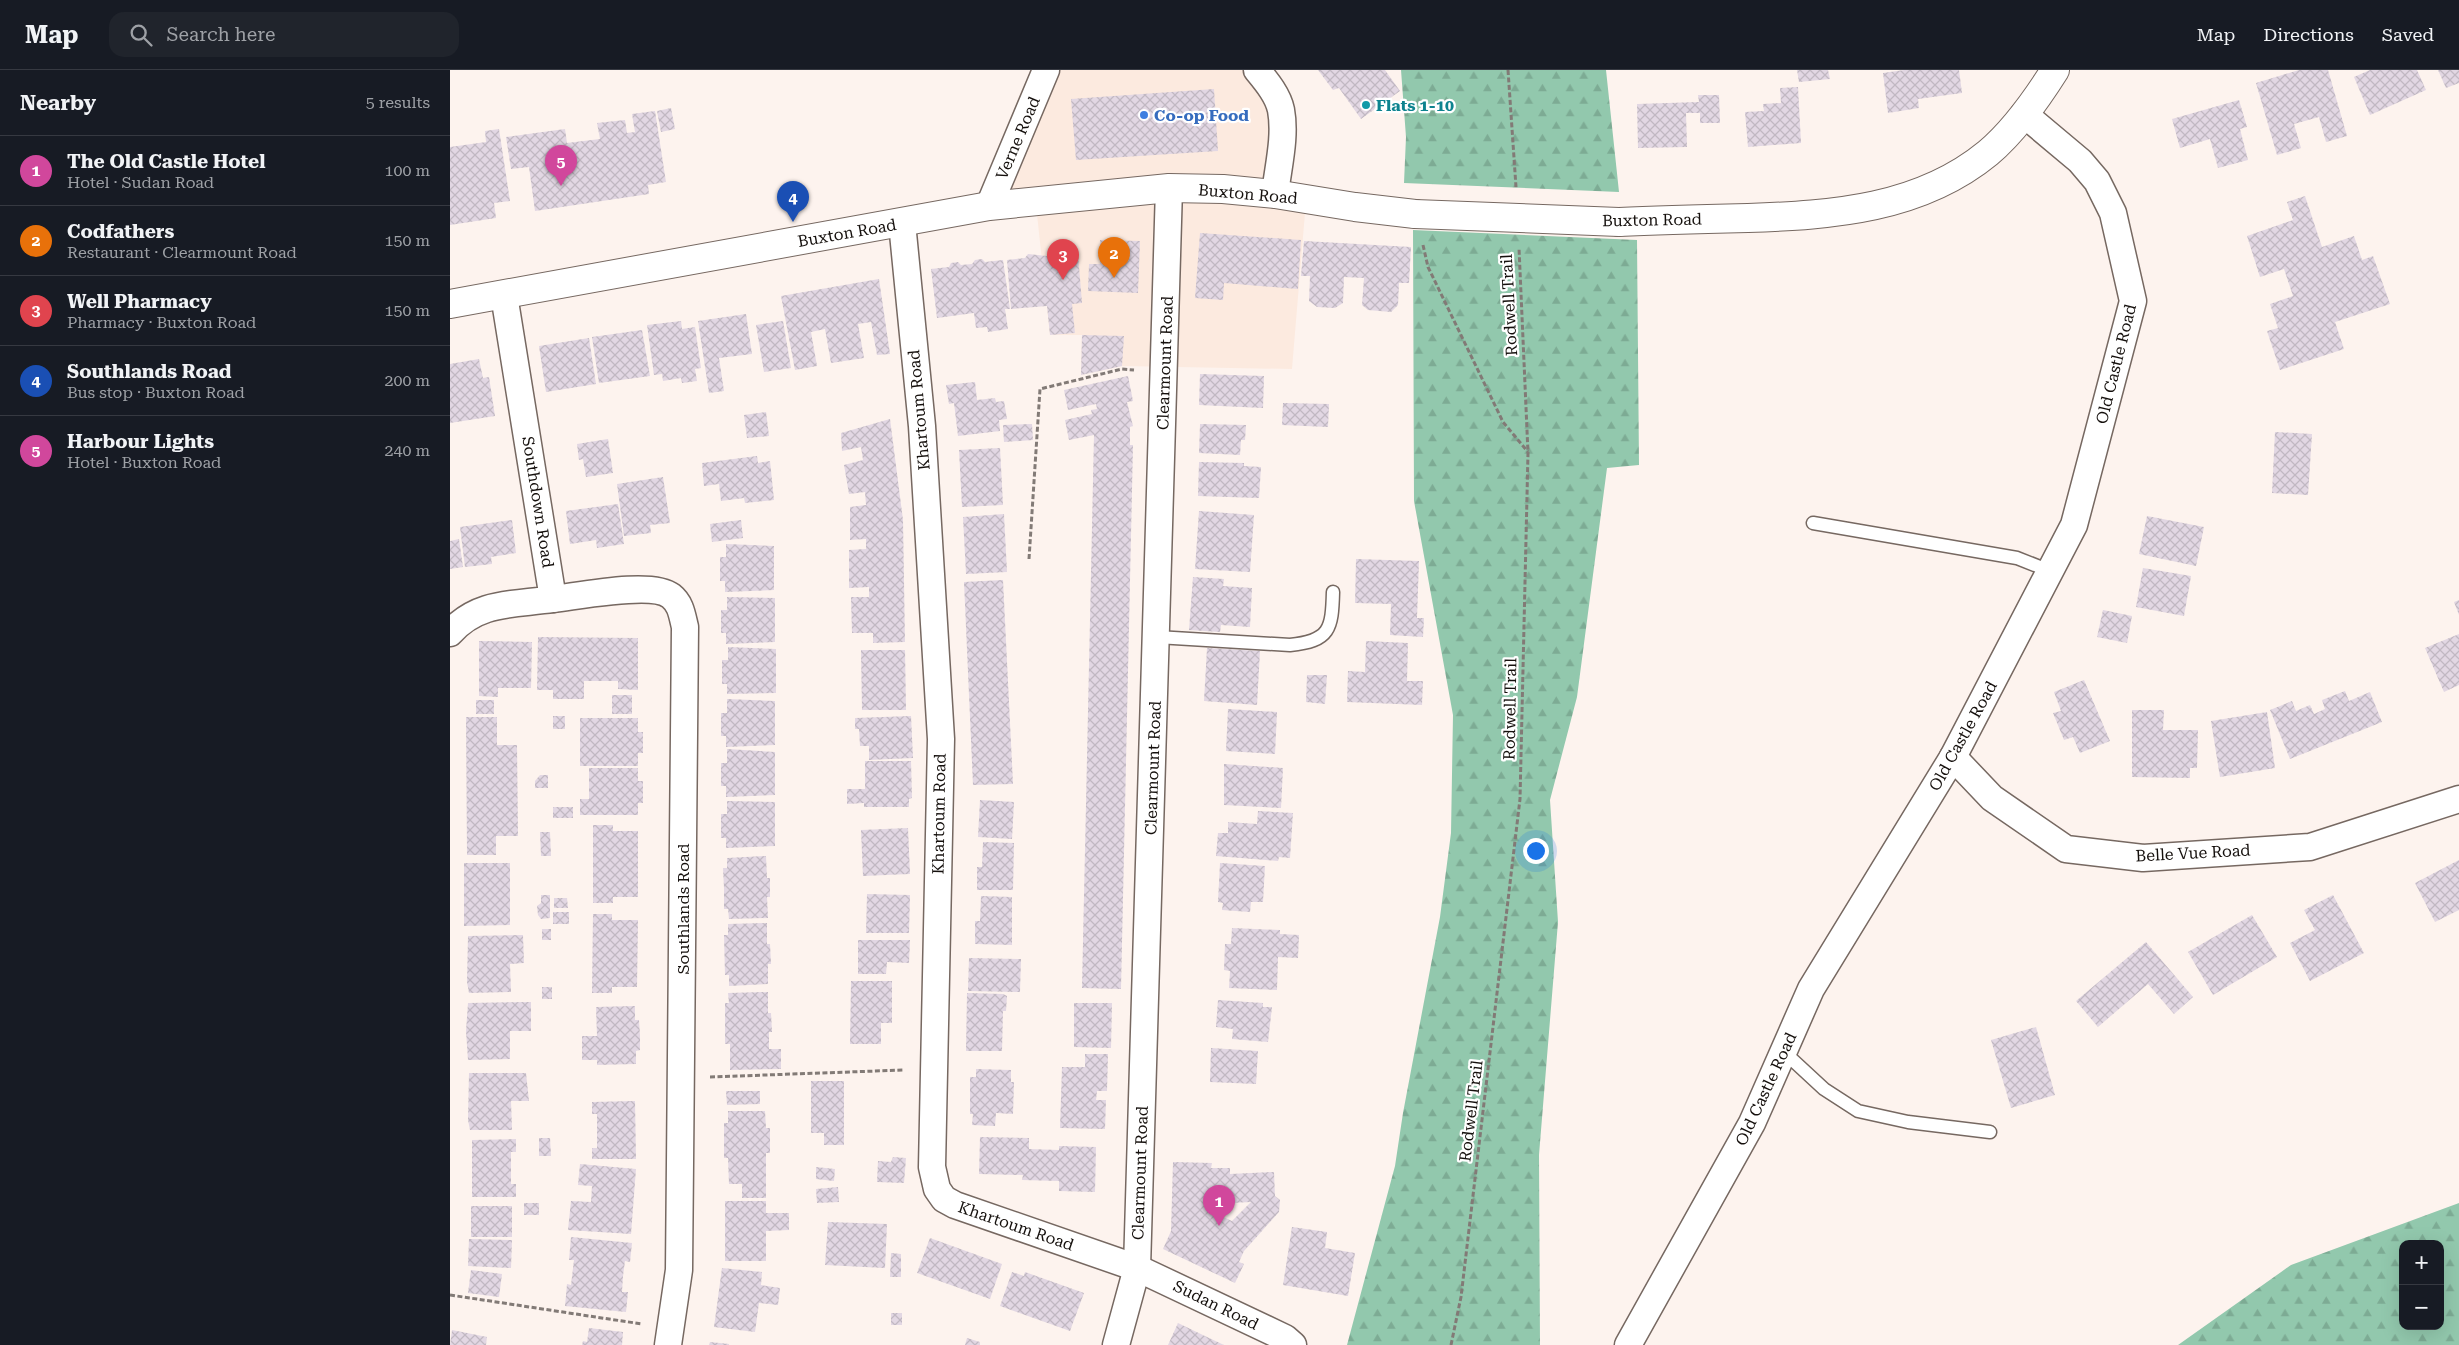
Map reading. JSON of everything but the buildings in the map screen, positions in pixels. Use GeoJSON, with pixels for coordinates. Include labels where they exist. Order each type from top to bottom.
{"type":"FeatureCollection","features":[{"type":"Feature","properties":{"kind":"highway","name":"Buxton Road"},"geometry":{"type":"LineString","coordinates":[[450,304],[989,206],[1170,188],[1223,189],[1275,194],[1412,213],[1619,222],[1846,212],[1884,204],[1939,185],[1968,168],[1990,152],[2024,114],[2055,70]]}},
{"type":"Feature","properties":{"kind":"street","name":"Verne Road"},"geometry":{"type":"LineString","coordinates":[[989,206],[1046,70]]}},
{"type":"Feature","properties":{"kind":"street"},"geometry":{"type":"LineString","coordinates":[[1257,70],[1268,83],[1280,108],[1282,137],[1275,194]]}},
{"type":"Feature","properties":{"kind":"street","name":"Old Castle Road"},"geometry":{"type":"LineString","coordinates":[[1628,1345],[1752,1123],[1811,989],[1953,757],[2074,525],[2133,301],[2112,213],[2097,181],[2080,161],[2024,114]]}},
{"type":"Feature","properties":{"kind":"street","name":"Clearmount Road"},"geometry":{"type":"LineString","coordinates":[[1116,1345],[1138,1268],[1170,188]]}},
{"type":"Feature","properties":{"kind":"street","name":"Khartoum Road"},"geometry":{"type":"LineString","coordinates":[[902,223],[922,426],[941,739],[932,1173],[937,1189],[944,1199],[955,1205],[1138,1268]]}},
{"type":"Feature","properties":{"kind":"street","name":"Southdown Road"},"geometry":{"type":"LineString","coordinates":[[504,295],[553,599]]}},
{"type":"Feature","properties":{"kind":"street","name":"Southlands Road"},"geometry":{"type":"LineString","coordinates":[[553,599],[644,588],[660,590],[671,596],[680,606],[685,627],[679,1270],[669,1336]]}},
{"type":"Feature","properties":{"kind":"street"},"geometry":{"type":"LineString","coordinates":[[450,633],[462,619],[480,609],[553,599]]}},
{"type":"Feature","properties":{"kind":"street","name":"Belle Vue Road"},"geometry":{"type":"LineString","coordinates":[[1953,757],[1992,798],[2066,849],[2143,858],[2310,847],[2459,800]]}},
{"type":"Feature","properties":{"kind":"street","name":"Sudan Road"},"geometry":{"type":"LineString","coordinates":[[1138,1268],[1285,1338],[1293,1345]]}},
{"type":"Feature","properties":{"kind":"lane"},"geometry":{"type":"LineString","coordinates":[[1813,523],[2017,558],[2050,571]]}},
{"type":"Feature","properties":{"kind":"lane"},"geometry":{"type":"LineString","coordinates":[[1157,637],[1290,645],[1310,643],[1325,634],[1332,622],[1333,592]]}},
{"type":"Feature","properties":{"kind":"lane"},"geometry":{"type":"LineString","coordinates":[[1784,1052],[1824,1089],[1858,1111],[1908,1122],[1990,1132]]}},
{"type":"Feature","properties":{"kind":"path"},"geometry":{"type":"LineString","coordinates":[[1508,70],[1516,189]]}},
{"type":"Feature","properties":{"kind":"path"},"geometry":{"type":"LineString","coordinates":[[1412,213],[1421,236],[1428,267],[1503,422],[1528,453]]}},
{"type":"Feature","properties":{"kind":"path","name":"Rodwell Trail"},"geometry":{"type":"LineString","coordinates":[[1451,1345],[1461,1297],[1520,799],[1528,453],[1518,238]]}},
{"type":"Feature","properties":{"kind":"path"},"geometry":{"type":"LineString","coordinates":[[1029,559],[1040,389],[1122,369],[1165,371]]}},
{"type":"Feature","properties":{"kind":"path"},"geometry":{"type":"LineString","coordinates":[[682,1078],[933,1069]]}},
{"type":"Feature","properties":{"kind":"path"},"geometry":{"type":"LineString","coordinates":[[450,1295],[669,1336]]}},
{"type":"Feature","properties":{"kind":"shaded area"},"geometry":{"type":"Polygon","coordinates":[[[1048,70],[1253,70],[1278,109],[1271,197],[1306,201],[1292,369],[1122,366],[1081,375],[1082,335],[1050,335],[1036,205],[994,209],[1048,70]]]}},
{"type":"Feature","properties":{"kind":"green space"},"geometry":{"type":"Polygon","coordinates":[[[1401,70],[1606,70],[1619,192],[1404,183],[1406,137],[1401,70]]]}},
{"type":"Feature","properties":{"kind":"green space"},"geometry":{"type":"Polygon","coordinates":[[[1413,230],[1637,240],[1639,465],[1607,468],[1577,697],[1550,800],[1558,922],[1539,1155],[1540,1345],[1347,1345],[1395,1166],[1403,1113],[1440,917],[1451,833],[1453,715],[1414,501],[1413,230]]]}},
{"type":"Feature","properties":{"kind":"green space"},"geometry":{"type":"Polygon","coordinates":[[[2459,1203],[2459,1345],[2178,1345],[2291,1265],[2459,1203]]]}},
{"type":"Feature","properties":{"kind":"place","name":"Flats 1-10"},"geometry":{"type":"Point","coordinates":[1366,105]}},
{"type":"Feature","properties":{"kind":"place","name":"Co-op Food"},"geometry":{"type":"Point","coordinates":[1144,115]}},
{"type":"Feature","properties":{"kind":"place","name":"Harbour Lights"},"geometry":{"type":"Point","coordinates":[561,186]}},
{"type":"Feature","properties":{"kind":"place","name":"Southlands Road"},"geometry":{"type":"Point","coordinates":[793,222]}},
{"type":"Feature","properties":{"kind":"place","name":"Codfathers"},"geometry":{"type":"Point","coordinates":[1114,278]}},
{"type":"Feature","properties":{"kind":"place","name":"Well Pharmacy"},"geometry":{"type":"Point","coordinates":[1063,280]}},
{"type":"Feature","properties":{"kind":"place","name":"The Old Castle Hotel"},"geometry":{"type":"Point","coordinates":[1219,1226]}}]}
